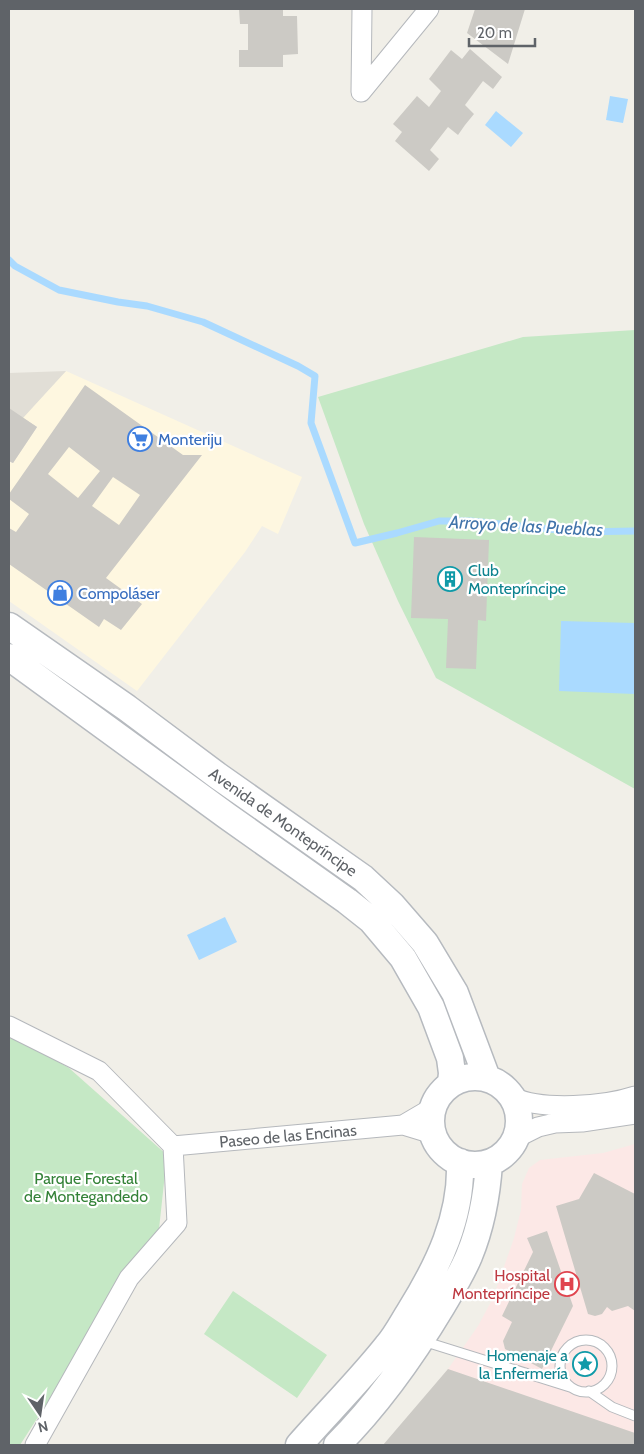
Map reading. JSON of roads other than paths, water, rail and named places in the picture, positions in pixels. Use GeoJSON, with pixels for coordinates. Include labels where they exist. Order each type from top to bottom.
{"type":"FeatureCollection","features":[{"type":"Feature","properties":{"kind":"street"},"geometry":{"type":"LineString","coordinates":[[362,9],[361,92],[429,9]]}},
{"type":"Feature","properties":{"kind":"street","name":"Avenida de Montepríncipe"},"geometry":{"type":"LineString","coordinates":[[9,626],[127,708],[211,771],[363,878],[392,905],[425,943],[455,993],[487,1078]]}},
{"type":"Feature","properties":{"kind":"street","name":"Avenida de Montepríncipe"},"geometry":{"type":"LineString","coordinates":[[9,657],[60,688],[371,920],[403,958],[431,1006],[450,1058],[452,1083]]}},
{"type":"Feature","properties":{"kind":"street"},"geometry":{"type":"LineString","coordinates":[[9,1026],[99,1071],[173,1146],[177,1223],[129,1278],[35,1445]]}},
{"type":"Feature","properties":{"kind":"street"},"geometry":{"type":"LineString","coordinates":[[513,1097],[520,1122],[516,1138],[505,1153],[489,1163],[470,1165],[460,1162],[444,1152],[433,1136],[432,1108],[443,1090],[452,1083],[469,1077],[487,1078],[497,1082],[513,1097],[523,1102],[553,1106],[627,1099],[635,1096]]}},
{"type":"Feature","properties":{"kind":"street","name":"Paseo de las Encinas"},"geometry":{"type":"LineString","coordinates":[[403,1125],[432,1108]]}},
{"type":"Feature","properties":{"kind":"street"},"geometry":{"type":"LineString","coordinates":[[516,1138],[538,1127],[554,1123],[582,1122],[635,1114]]}},
{"type":"Feature","properties":{"kind":"street","name":"Paseo de las Encinas"},"geometry":{"type":"LineString","coordinates":[[173,1146],[403,1125],[433,1136]]}},
{"type":"Feature","properties":{"kind":"street"},"geometry":{"type":"LineString","coordinates":[[299,1445],[388,1345],[430,1279],[443,1251],[453,1220],[460,1184],[460,1162]]}},
{"type":"Feature","properties":{"kind":"street"},"geometry":{"type":"LineString","coordinates":[[337,1445],[382,1395],[422,1340],[460,1275],[470,1254],[480,1220],[489,1163]]}},
{"type":"Feature","properties":{"kind":"lane"},"geometry":{"type":"LineString","coordinates":[[93,696],[127,708],[143,730]]}},
{"type":"Feature","properties":{"kind":"lane"},"geometry":{"type":"LineString","coordinates":[[422,1340],[581,1391],[589,1391],[598,1389],[604,1384],[609,1376],[611,1367],[607,1350],[592,1340],[575,1342],[563,1353],[560,1361],[562,1376],[566,1383],[573,1388]]}},
{"type":"Feature","properties":{"kind":"lane"},"geometry":{"type":"LineString","coordinates":[[589,1391],[612,1407],[635,1416]]}},
{"type":"Feature","properties":{"kind":"water"},"geometry":{"type":"Polygon","coordinates":[[[610,96],[628,99],[623,123],[606,120],[610,96]]]}},
{"type":"Feature","properties":{"kind":"water"},"geometry":{"type":"Polygon","coordinates":[[[496,111],[523,133],[511,147],[485,125],[496,111]]]}},
{"type":"Feature","properties":{"kind":"water"},"geometry":{"type":"Polygon","coordinates":[[[561,621],[635,623],[635,694],[559,691],[561,621]]]}},
{"type":"Feature","properties":{"kind":"water"},"geometry":{"type":"Polygon","coordinates":[[[225,917],[237,942],[199,960],[187,935],[225,917]]]}},
{"type":"Feature","properties":{"kind":"waterway","name":"Arroyo de las Pueblas"},"geometry":{"type":"LineString","coordinates":[[9,260],[15,266],[59,290],[147,306],[203,322],[298,366],[315,376],[311,423],[355,543],[439,521],[471,521],[578,532],[635,531]]}},
{"type":"Feature","properties":{"kind":"place","name":"Monteriju"},"geometry":{"type":"Point","coordinates":[140,439]}},
{"type":"Feature","properties":{"kind":"place","name":"Club Montepríncipe"},"geometry":{"type":"Point","coordinates":[450,579]}},
{"type":"Feature","properties":{"kind":"place","name":"Compoláser"},"geometry":{"type":"Point","coordinates":[60,593]}},
{"type":"Feature","properties":{"kind":"place","name":"Hospital Montepríncipe"},"geometry":{"type":"Point","coordinates":[567,1284]}},
{"type":"Feature","properties":{"kind":"place","name":"Homenaje a la Enfermería"},"geometry":{"type":"Point","coordinates":[585,1364]}},
{"type":"Feature","properties":{"kind":"park label","name":"Parque Forestal de Montegandedo"},"geometry":{"type":"Point","coordinates":[86,1187]}}]}
